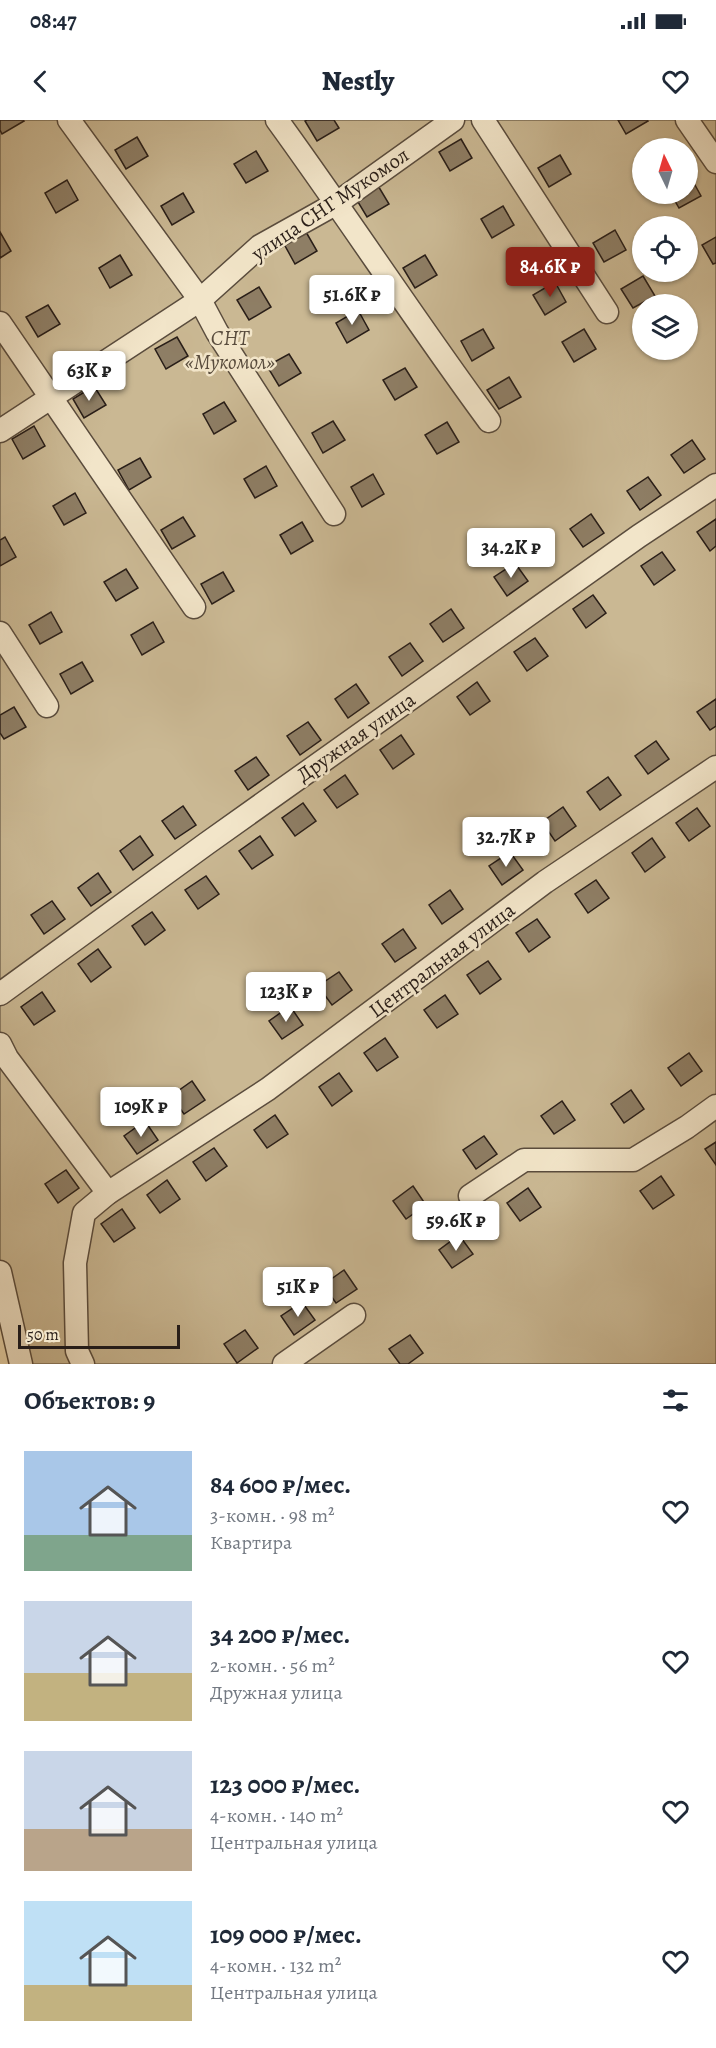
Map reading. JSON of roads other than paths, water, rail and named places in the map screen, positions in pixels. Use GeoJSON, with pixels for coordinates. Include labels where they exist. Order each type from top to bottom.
{"type":"FeatureCollection","features":[{"type":"Feature","properties":{"kind":"street"},"geometry":{"type":"LineString","coordinates":[[69,120],[200,300],[217,332],[334,514]]}},
{"type":"Feature","properties":{"kind":"street"},"geometry":{"type":"LineString","coordinates":[[277,120],[489,420]]}},
{"type":"Feature","properties":{"kind":"street","name":"улица СНГ Мукомол"},"geometry":{"type":"LineString","coordinates":[[0,431],[200,300],[260,246],[337,202],[453,120]]}},
{"type":"Feature","properties":{"kind":"street"},"geometry":{"type":"LineString","coordinates":[[483,120],[607,312]]}},
{"type":"Feature","properties":{"kind":"street"},"geometry":{"type":"LineString","coordinates":[[687,120],[716,162]]}},
{"type":"Feature","properties":{"kind":"street"},"geometry":{"type":"LineString","coordinates":[[0,323],[194,607]]}},
{"type":"Feature","properties":{"kind":"street","name":"Дружная улица"},"geometry":{"type":"LineString","coordinates":[[0,994],[639,536],[716,485]]}},
{"type":"Feature","properties":{"kind":"street"},"geometry":{"type":"LineString","coordinates":[[0,633],[47,706]]}},
{"type":"Feature","properties":{"kind":"street","name":"Центральная улица"},"geometry":{"type":"LineString","coordinates":[[83,1364],[78,1351],[75,1263],[84,1213],[108,1193],[268,1089],[545,882],[716,767]]}},
{"type":"Feature","properties":{"kind":"street"},"geometry":{"type":"LineString","coordinates":[[0,1044],[7,1058],[108,1193]]}},
{"type":"Feature","properties":{"kind":"street"},"geometry":{"type":"LineString","coordinates":[[470,1196],[524,1160],[633,1160],[716,1106]]}},
{"type":"Feature","properties":{"kind":"street"},"geometry":{"type":"LineString","coordinates":[[0,1272],[21,1364]]}},
{"type":"Feature","properties":{"kind":"street"},"geometry":{"type":"LineString","coordinates":[[284,1364],[354,1315]]}},
{"type":"Feature","properties":{"kind":"park label","name":"СНТ «Мукомол»"},"geometry":{"type":"Point","coordinates":[230,350]}}]}
